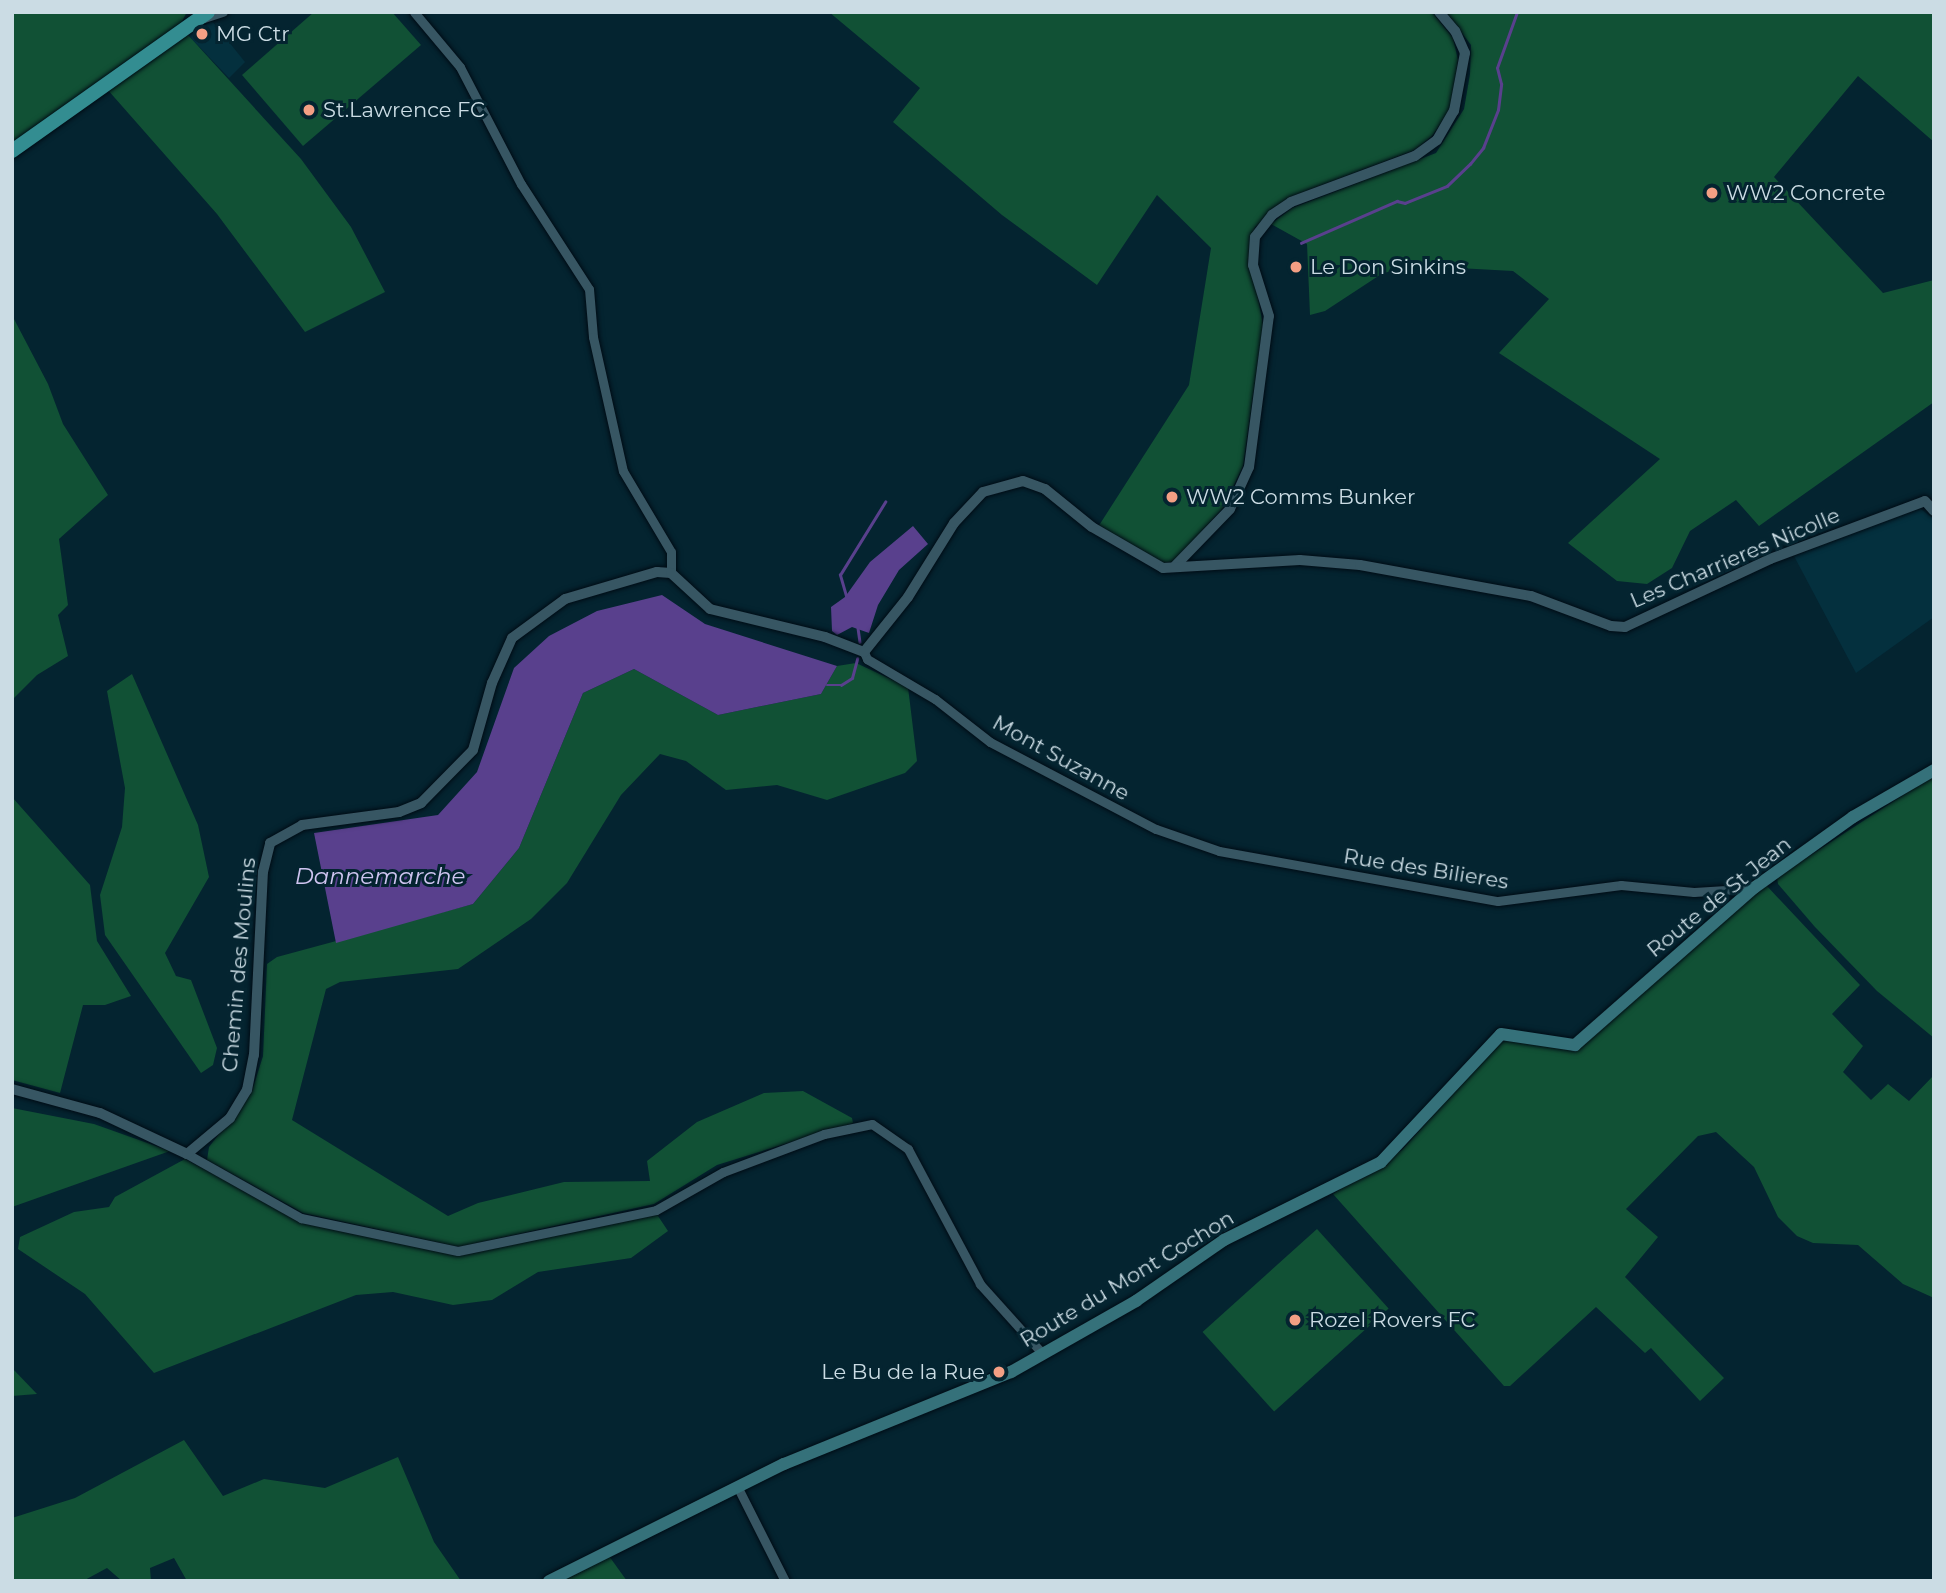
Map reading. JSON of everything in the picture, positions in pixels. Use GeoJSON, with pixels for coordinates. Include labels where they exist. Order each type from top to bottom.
{"type":"FeatureCollection","features":[{"type":"Feature","properties":{"kind":"main road"},"geometry":{"type":"LineString","coordinates":[[12,150],[205,15]]}},
{"type":"Feature","properties":{"kind":"main road","name":"Route de St Jean"},"geometry":{"type":"LineString","coordinates":[[1575,1045],[1754,888],[1853,817],[1934,770]]}},
{"type":"Feature","properties":{"kind":"main road","name":"Route du Mont Cochon"},"geometry":{"type":"LineString","coordinates":[[549,1581],[737,1486],[906,1418],[1042,1353],[1136,1301],[1224,1240],[1381,1162],[1501,1034],[1575,1045]]}},
{"type":"Feature","properties":{"kind":"street"},"geometry":{"type":"LineString","coordinates":[[205,15],[223,12]]}},
{"type":"Feature","properties":{"kind":"street"},"geometry":{"type":"LineString","coordinates":[[414,12],[460,67],[521,184],[589,289],[593,337],[623,471],[671,552],[671,573],[710,609],[825,637],[864,652],[908,597],[954,523],[983,492],[1023,481],[1045,489],[1133,555],[1163,568],[1175,566],[1230,509],[1249,467],[1269,316],[1253,265],[1255,237],[1272,215],[1291,202],[1415,156],[1437,140],[1454,111],[1465,53],[1455,31],[1439,12]]}},
{"type":"Feature","properties":{"kind":"street","name":"Les Charrieres Nicolle"},"geometry":{"type":"LineString","coordinates":[[1175,566],[1300,560],[1360,565],[1531,596],[1611,626],[1625,627],[1770,559],[1925,501],[1934,511]]}},
{"type":"Feature","properties":{"kind":"street","name":"Chemin des Moulins"},"geometry":{"type":"LineString","coordinates":[[187,1154],[230,1118],[247,1090],[254,1055],[263,872],[270,844],[302,825],[399,812],[421,803],[473,750],[492,683],[512,638],[565,599],[657,572],[671,573]]}},
{"type":"Feature","properties":{"kind":"street","name":"Mont Suzanne"},"geometry":{"type":"LineString","coordinates":[[864,652],[867,659],[935,699],[990,743],[1156,829],[1219,851]]}},
{"type":"Feature","properties":{"kind":"street","name":"Rue des Bilieres"},"geometry":{"type":"LineString","coordinates":[[1219,851],[1498,901],[1621,885],[1694,892],[1754,888]]}},
{"type":"Feature","properties":{"kind":"street"},"geometry":{"type":"LineString","coordinates":[[12,1089],[100,1114],[187,1154],[301,1218],[458,1251],[656,1210],[723,1172],[824,1134],[872,1124],[908,1149],[980,1284],[1042,1353]]}},
{"type":"Feature","properties":{"kind":"street"},"geometry":{"type":"LineString","coordinates":[[737,1486],[785,1581]]}},
{"type":"Feature","properties":{"kind":"shaded area"},"geometry":{"type":"Polygon","coordinates":[[[212,21],[245,62],[229,78],[188,35],[212,21]]]}},
{"type":"Feature","properties":{"kind":"shaded area"},"geometry":{"type":"Polygon","coordinates":[[[1918,507],[1934,519],[1934,617],[1856,673],[1794,556],[1918,507]]]}},
{"type":"Feature","properties":{"kind":"green space"},"geometry":{"type":"Polygon","coordinates":[[[12,12],[187,12],[179,27],[12,144],[12,12]]]}},
{"type":"Feature","properties":{"kind":"green space","name":"St.Lawrence FC"},"geometry":{"type":"Polygon","coordinates":[[[314,12],[392,12],[421,45],[303,146],[242,75],[314,12]]]}},
{"type":"Feature","properties":{"kind":"green space"},"geometry":{"type":"Polygon","coordinates":[[[829,12],[1432,12],[1453,38],[1458,60],[1450,110],[1432,136],[1415,150],[1290,197],[1255,227],[1249,249],[1263,325],[1243,466],[1223,508],[1173,562],[1163,563],[1098,527],[1189,385],[1211,248],[1157,195],[1097,285],[1002,215],[893,122],[920,88],[829,12]]]}},
{"type":"Feature","properties":{"kind":"green space"},"geometry":{"type":"Polygon","coordinates":[[[1446,12],[1934,12],[1934,142],[1858,76],[1774,177],[1883,293],[1934,280],[1934,402],[1759,526],[1736,500],[1690,531],[1672,568],[1647,584],[1617,581],[1568,543],[1660,459],[1499,353],[1549,299],[1513,271],[1421,266],[1383,273],[1325,311],[1310,315],[1307,244],[1271,224],[1292,208],[1436,153],[1464,109],[1470,74],[1471,45],[1446,12]]]}},
{"type":"Feature","properties":{"kind":"green space"},"geometry":{"type":"Polygon","coordinates":[[[188,35],[301,159],[351,227],[385,292],[305,332],[217,214],[107,89],[188,35]]]}},
{"type":"Feature","properties":{"kind":"green space"},"geometry":{"type":"Polygon","coordinates":[[[14,319],[48,384],[63,424],[108,495],[59,539],[68,605],[58,615],[68,656],[37,675],[12,700],[14,319]]]}},
{"type":"Feature","properties":{"kind":"green space"},"geometry":{"type":"Polygon","coordinates":[[[856,663],[908,687],[917,761],[905,773],[827,800],[777,785],[726,790],[686,761],[660,754],[621,795],[567,883],[531,919],[458,969],[340,982],[326,989],[292,1120],[448,1216],[478,1203],[564,1182],[650,1181],[647,1161],[697,1122],[764,1093],[803,1091],[852,1118],[853,1123],[717,1165],[654,1204],[459,1247],[303,1213],[207,1160],[209,1147],[252,1091],[263,1056],[267,964],[277,957],[473,904],[519,848],[583,693],[634,669],[718,715],[821,694],[837,666],[856,663]]]}},
{"type":"Feature","properties":{"kind":"green space"},"geometry":{"type":"Polygon","coordinates":[[[132,674],[198,825],[209,877],[165,953],[176,976],[191,980],[217,1048],[213,1065],[201,1073],[105,935],[100,895],[122,827],[125,788],[107,691],[132,674]]]}},
{"type":"Feature","properties":{"kind":"green space"},"geometry":{"type":"Polygon","coordinates":[[[1934,775],[1934,1038],[1877,991],[1815,927],[1778,884],[1777,877],[1934,775]]]}},
{"type":"Feature","properties":{"kind":"green space"},"geometry":{"type":"Polygon","coordinates":[[[12,797],[90,885],[97,941],[131,996],[105,1005],[83,1005],[60,1093],[12,1080],[12,797]]]}},
{"type":"Feature","properties":{"kind":"green space"},"geometry":{"type":"Polygon","coordinates":[[[1766,885],[1860,985],[1832,1014],[1863,1046],[1843,1072],[1871,1100],[1888,1084],[1909,1101],[1934,1075],[1934,1298],[1903,1284],[1858,1245],[1813,1243],[1797,1236],[1778,1217],[1754,1167],[1716,1132],[1698,1136],[1626,1209],[1658,1237],[1625,1277],[1724,1378],[1700,1401],[1651,1348],[1645,1353],[1596,1307],[1510,1386],[1504,1386],[1333,1194],[1402,1150],[1495,1046],[1505,1040],[1578,1048],[1766,885]]]}},
{"type":"Feature","properties":{"kind":"green space"},"geometry":{"type":"Polygon","coordinates":[[[12,1108],[94,1124],[170,1151],[12,1207],[12,1108]]]}},
{"type":"Feature","properties":{"kind":"green space"},"geometry":{"type":"Polygon","coordinates":[[[185,1159],[301,1220],[458,1255],[656,1213],[668,1231],[631,1258],[538,1272],[492,1300],[453,1305],[393,1292],[356,1295],[154,1373],[85,1294],[18,1249],[20,1237],[74,1212],[109,1207],[115,1197],[185,1159]]]}},
{"type":"Feature","properties":{"kind":"green space","name":"Rozel Rovers FC"},"geometry":{"type":"Polygon","coordinates":[[[1317,1229],[1389,1309],[1274,1412],[1203,1332],[1317,1229]]]}},
{"type":"Feature","properties":{"kind":"green space"},"geometry":{"type":"Polygon","coordinates":[[[12,1368],[37,1394],[12,1396],[12,1368]]]}},
{"type":"Feature","properties":{"kind":"green space"},"geometry":{"type":"Polygon","coordinates":[[[184,1440],[223,1496],[264,1479],[325,1488],[398,1457],[434,1542],[461,1581],[187,1581],[174,1558],[150,1568],[151,1581],[122,1581],[107,1568],[83,1581],[12,1581],[12,1518],[75,1498],[184,1440]]]}},
{"type":"Feature","properties":{"kind":"green space"},"geometry":{"type":"Polygon","coordinates":[[[609,1556],[627,1581],[555,1581],[609,1556]]]}},
{"type":"Feature","properties":{"kind":"water"},"geometry":{"type":"Polygon","coordinates":[[[913,526],[928,544],[899,570],[878,605],[869,633],[852,627],[837,635],[832,631],[831,607],[845,597],[870,562],[913,526]]]}},
{"type":"Feature","properties":{"kind":"water","name":"Dannemarche"},"geometry":{"type":"Polygon","coordinates":[[[662,595],[705,624],[837,666],[821,694],[718,715],[634,669],[583,693],[519,848],[473,904],[336,943],[314,833],[438,815],[477,772],[514,668],[549,636],[597,611],[662,595]]]}},
{"type":"Feature","properties":{"kind":"waterway"},"geometry":{"type":"LineString","coordinates":[[1301,243],[1397,201],[1405,203],[1447,186],[1470,164],[1483,148],[1498,110],[1501,84],[1497,68],[1517,12]]}},
{"type":"Feature","properties":{"kind":"waterway"},"geometry":{"type":"LineString","coordinates":[[846,596],[840,575],[885,502]]}},
{"type":"Feature","properties":{"kind":"waterway"},"geometry":{"type":"LineString","coordinates":[[858,628],[860,642]]}},
{"type":"Feature","properties":{"kind":"waterway"},"geometry":{"type":"LineString","coordinates":[[827,685],[841,685],[852,678],[857,659]]}},
{"type":"Feature","properties":{"kind":"place","name":"MG Ctr"},"geometry":{"type":"Point","coordinates":[202,34]}},
{"type":"Feature","properties":{"kind":"place","name":"St.Lawrence FC"},"geometry":{"type":"Point","coordinates":[309,110]}},
{"type":"Feature","properties":{"kind":"place","name":"WW2 Concrete"},"geometry":{"type":"Point","coordinates":[1712,193]}},
{"type":"Feature","properties":{"kind":"place","name":"Le Don Sinkins"},"geometry":{"type":"Point","coordinates":[1296,267]}},
{"type":"Feature","properties":{"kind":"place","name":"WW2 Comms Bunker"},"geometry":{"type":"Point","coordinates":[1172,497]}},
{"type":"Feature","properties":{"kind":"place","name":"Rozel Rovers FC"},"geometry":{"type":"Point","coordinates":[1295,1320]}},
{"type":"Feature","properties":{"kind":"place","name":"Le Bu de la Rue"},"geometry":{"type":"Point","coordinates":[999,1372]}}]}
